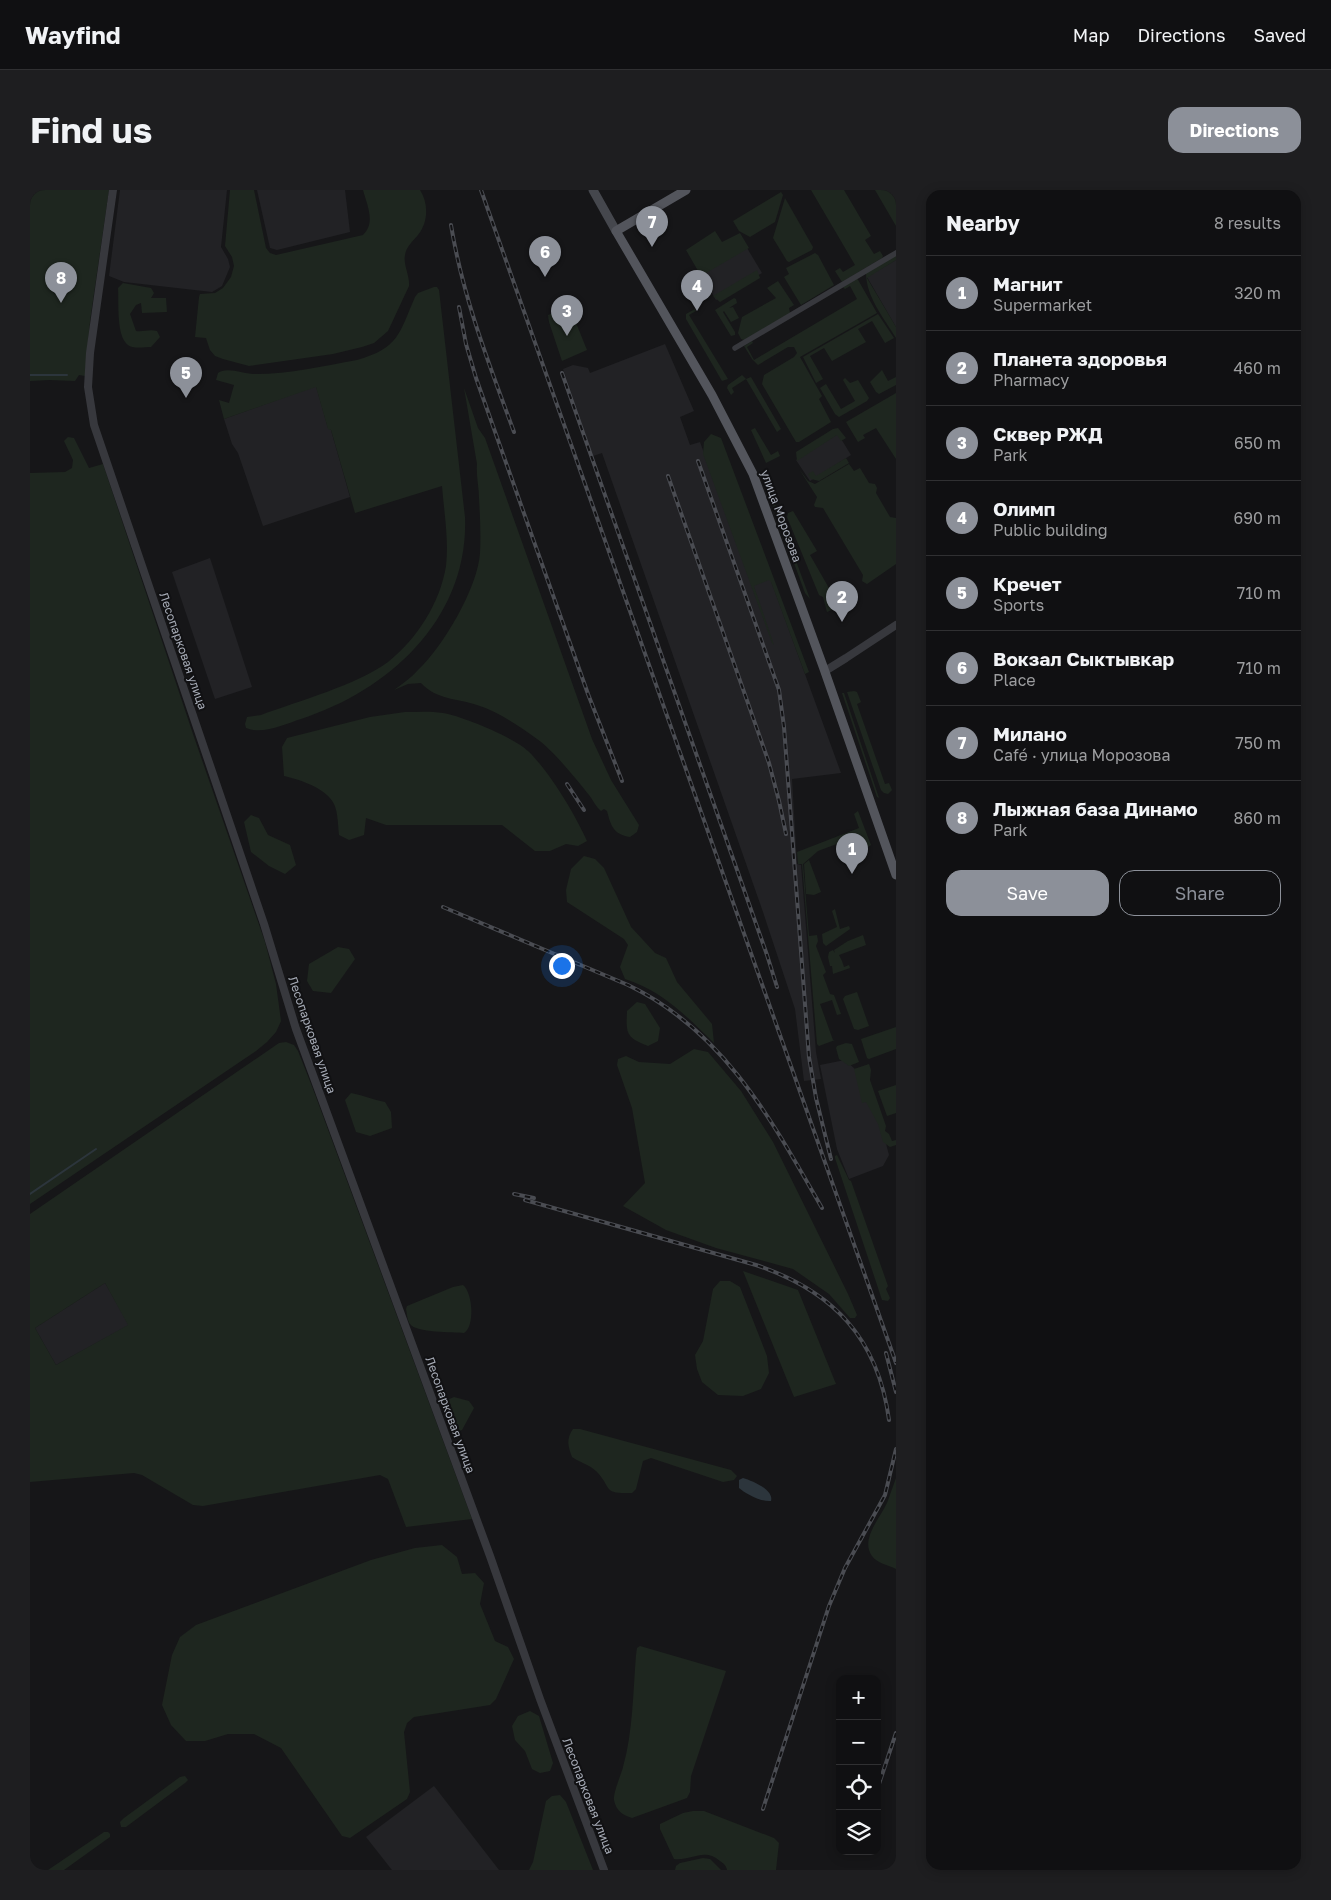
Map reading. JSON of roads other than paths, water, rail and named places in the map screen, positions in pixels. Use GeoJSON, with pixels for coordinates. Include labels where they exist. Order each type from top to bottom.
{"type":"FeatureCollection","features":[{"type":"Feature","properties":{"kind":"main road","name":"улица Морозова"},"geometry":{"type":"LineString","coordinates":[[593,190],[712,395],[753,474],[825,670],[896,875]]}},
{"type":"Feature","properties":{"kind":"main road"},"geometry":{"type":"LineString","coordinates":[[616,231],[686,190]]}},
{"type":"Feature","properties":{"kind":"street","name":"Лесопарковая улица"},"geometry":{"type":"LineString","coordinates":[[113,190],[89,362],[88,388],[94,425],[264,924],[296,1029],[604,1870]]}},
{"type":"Feature","properties":{"kind":"street"},"geometry":{"type":"LineString","coordinates":[[735,348],[896,252]]}},
{"type":"Feature","properties":{"kind":"street"},"geometry":{"type":"LineString","coordinates":[[825,670],[896,625]]}},
{"type":"Feature","properties":{"kind":"waterway"},"geometry":{"type":"LineString","coordinates":[[30,375],[67,375]]}},
{"type":"Feature","properties":{"kind":"waterway"},"geometry":{"type":"LineString","coordinates":[[30,1194],[96,1149]]}},
{"type":"Feature","properties":{"kind":"railway"},"geometry":{"type":"LineString","coordinates":[[481,190],[896,1363]]}},
{"type":"Feature","properties":{"kind":"railway"},"geometry":{"type":"LineString","coordinates":[[451,225],[462,279],[486,356],[514,432]]}},
{"type":"Feature","properties":{"kind":"railway"},"geometry":{"type":"LineString","coordinates":[[459,307],[466,344],[476,378],[588,694],[622,781]]}},
{"type":"Feature","properties":{"kind":"railway"},"geometry":{"type":"LineString","coordinates":[[562,373],[777,987]]}},
{"type":"Feature","properties":{"kind":"railway"},"geometry":{"type":"LineString","coordinates":[[698,461],[779,690],[784,727],[809,1057],[816,1098],[831,1159]]}},
{"type":"Feature","properties":{"kind":"railway"},"geometry":{"type":"LineString","coordinates":[[668,476],[769,763],[786,834]]}},
{"type":"Feature","properties":{"kind":"railway"},"geometry":{"type":"LineString","coordinates":[[567,784],[584,810]]}},
{"type":"Feature","properties":{"kind":"railway"},"geometry":{"type":"LineString","coordinates":[[443,907],[628,985],[662,1004],[692,1027],[718,1052],[764,1110],[822,1208]]}},
{"type":"Feature","properties":{"kind":"railway"},"geometry":{"type":"LineString","coordinates":[[514,1194],[534,1198]]}},
{"type":"Feature","properties":{"kind":"railway"},"geometry":{"type":"LineString","coordinates":[[525,1200],[756,1265],[808,1289],[829,1304],[847,1322],[862,1342],[874,1365],[883,1391],[889,1420]]}},
{"type":"Feature","properties":{"kind":"railway"},"geometry":{"type":"LineString","coordinates":[[886,1353],[896,1392]]}},
{"type":"Feature","properties":{"kind":"railway"},"geometry":{"type":"LineString","coordinates":[[763,1809],[829,1606],[845,1568],[885,1495],[896,1449]]}},
{"type":"Feature","properties":{"kind":"railway"},"geometry":{"type":"LineString","coordinates":[[881,1778],[896,1733]]}},
{"type":"Feature","properties":{"kind":"place","name":"Милано"},"geometry":{"type":"Point","coordinates":[652,247]}},
{"type":"Feature","properties":{"kind":"place","name":"Вокзал Сыктывкар"},"geometry":{"type":"Point","coordinates":[545,277]}},
{"type":"Feature","properties":{"kind":"place","name":"Лыжная база Динамо"},"geometry":{"type":"Point","coordinates":[61,303]}},
{"type":"Feature","properties":{"kind":"place","name":"Олимп"},"geometry":{"type":"Point","coordinates":[697,311]}},
{"type":"Feature","properties":{"kind":"place","name":"Сквер РЖД"},"geometry":{"type":"Point","coordinates":[567,336]}},
{"type":"Feature","properties":{"kind":"place","name":"Кречет"},"geometry":{"type":"Point","coordinates":[186,398]}},
{"type":"Feature","properties":{"kind":"place","name":"Планета здоровья"},"geometry":{"type":"Point","coordinates":[842,622]}},
{"type":"Feature","properties":{"kind":"place","name":"Магнит"},"geometry":{"type":"Point","coordinates":[852,874]}}]}
